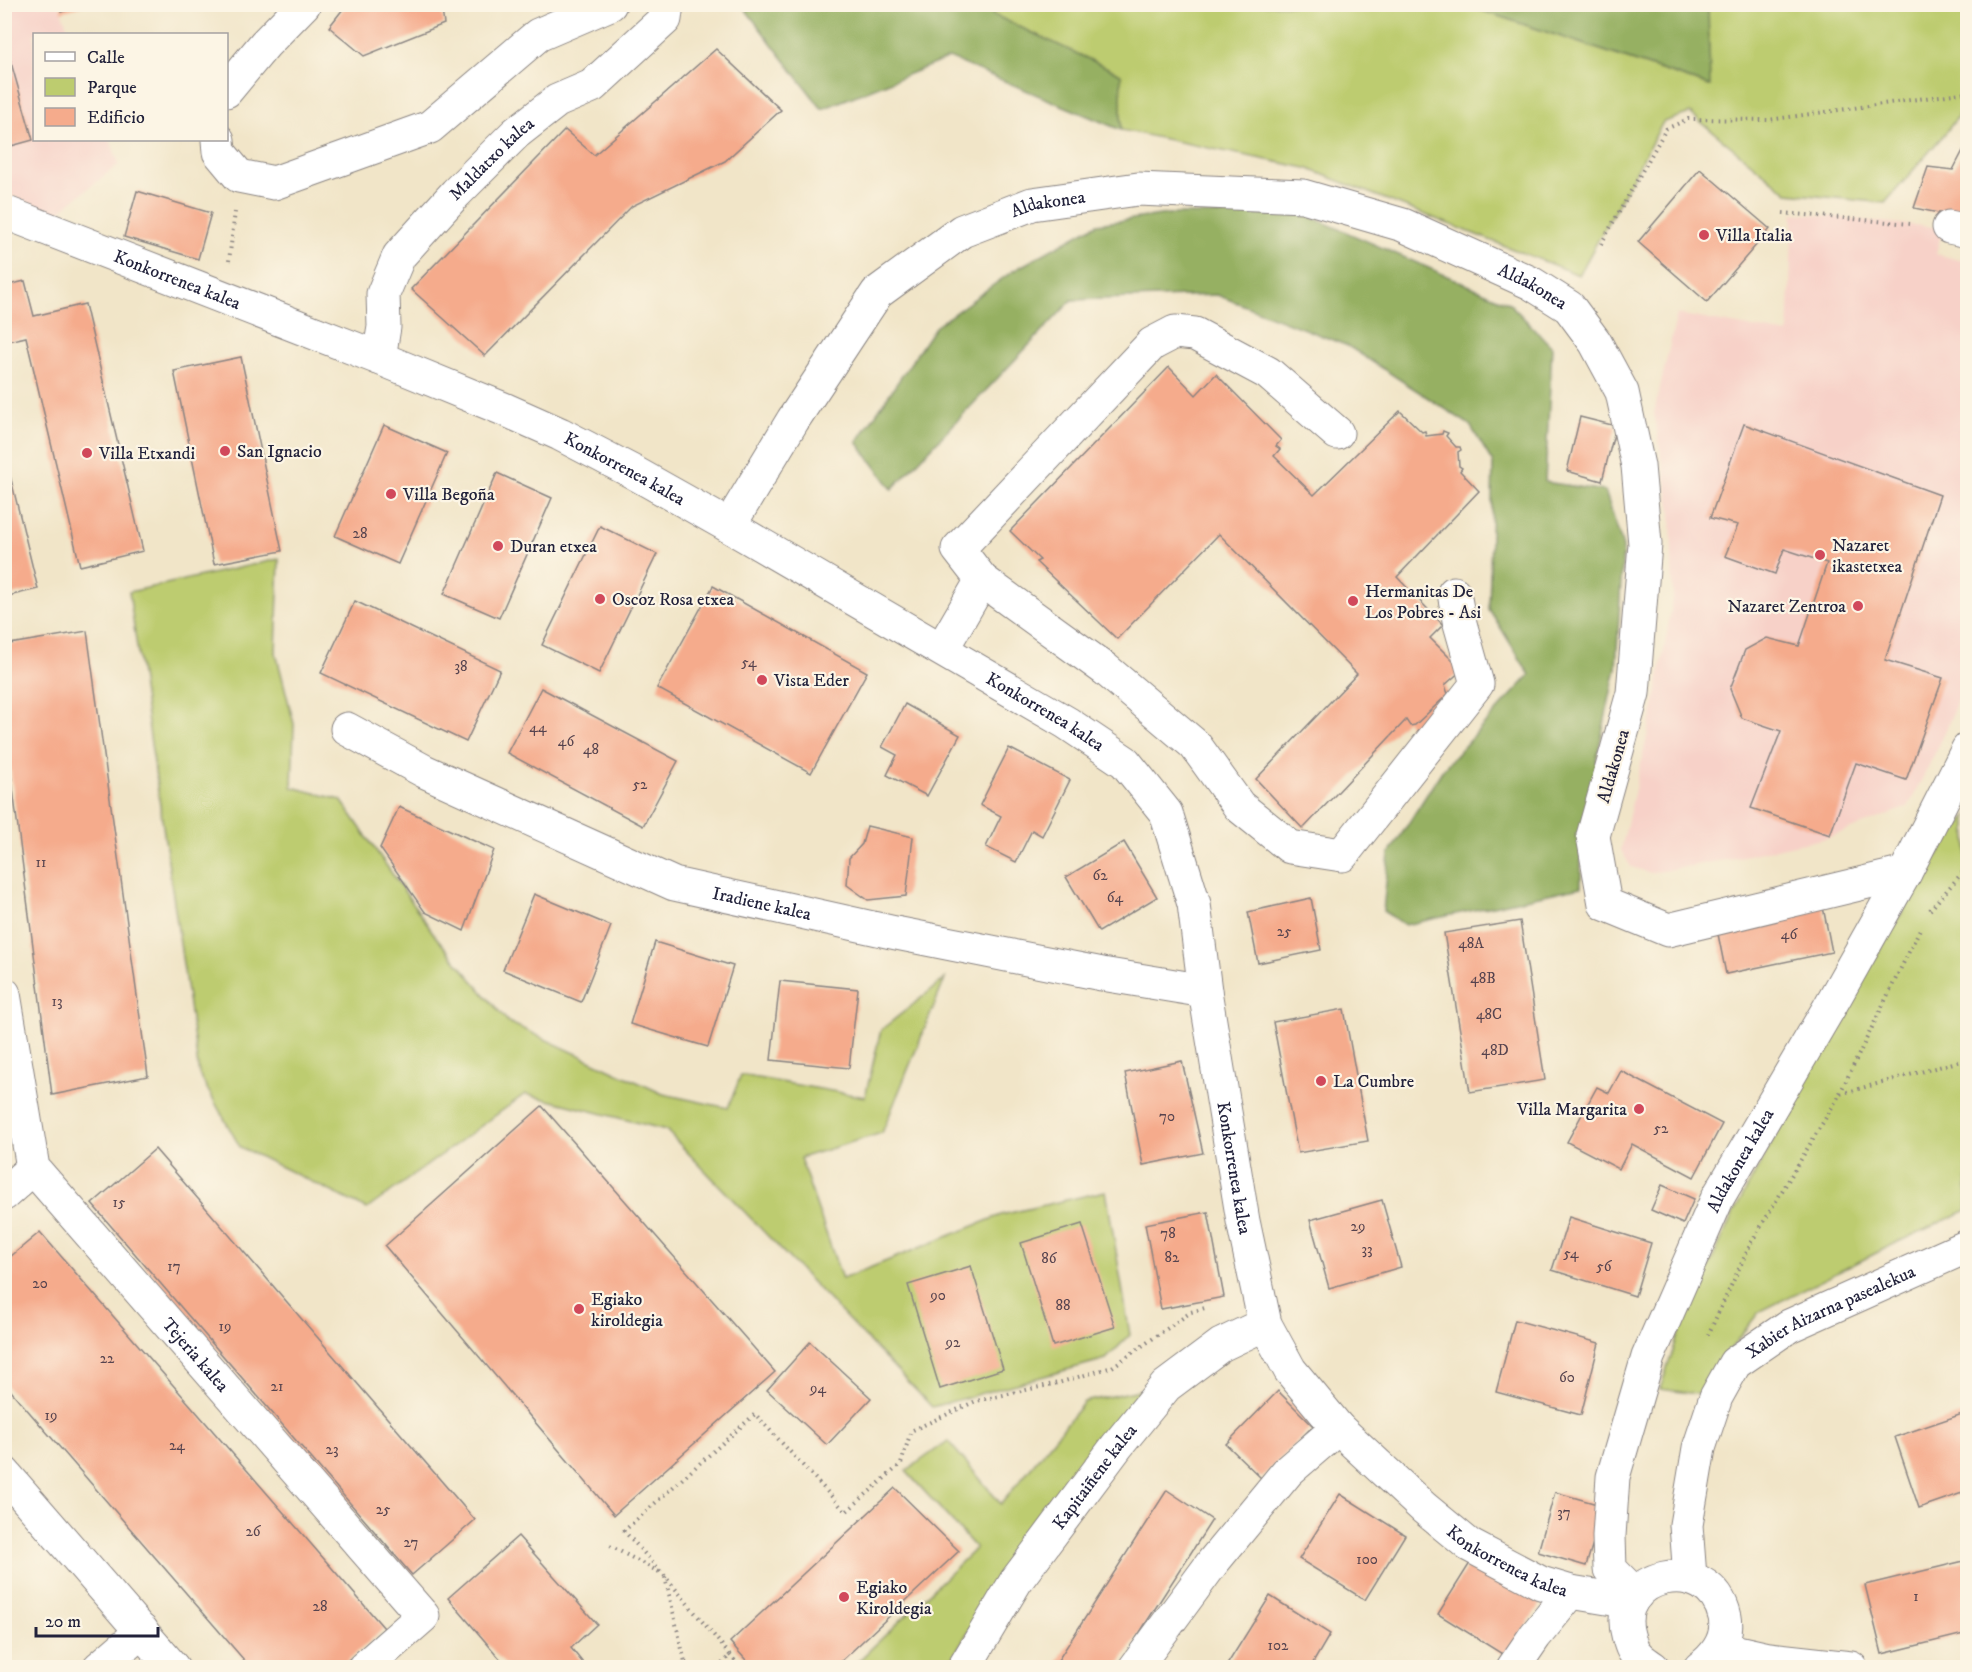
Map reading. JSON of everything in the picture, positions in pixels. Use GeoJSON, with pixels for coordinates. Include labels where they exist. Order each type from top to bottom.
{"type":"FeatureCollection","features":[{"type":"Feature","properties":{"kind":"street"},"geometry":{"type":"LineString","coordinates":[[228,89],[265,44],[304,4]]}},
{"type":"Feature","properties":{"kind":"street"},"geometry":{"type":"LineString","coordinates":[[218,141],[219,152],[239,176],[274,183],[430,127],[538,35],[610,4]]}},
{"type":"Feature","properties":{"kind":"street","name":"Maldatxo kalea"},"geometry":{"type":"LineString","coordinates":[[379,358],[384,327],[383,294],[399,256],[456,193],[516,133],[557,101],[592,86],[665,19],[667,4]]}},
{"type":"Feature","properties":{"kind":"street","name":"Aldakonea"},"geometry":{"type":"LineString","coordinates":[[729,526],[793,420],[877,293],[962,231],[1032,204],[1138,189],[1303,196],[1392,222],[1531,283],[1569,307],[1595,342],[1622,392],[1638,466],[1645,544],[1633,693],[1593,836],[1605,904],[1668,930],[1905,873]]}},
{"type":"Feature","properties":{"kind":"street","name":"Konkorrenea kalea"},"geometry":{"type":"LineString","coordinates":[[4,212],[379,358],[560,434],[729,526],[1067,723],[1125,762],[1166,813],[1194,904],[1205,991],[1243,1221],[1265,1324],[1290,1371],[1338,1428],[1424,1508],[1469,1545],[1541,1583],[1571,1592],[1634,1599]]}},
{"type":"Feature","properties":{"kind":"street"},"geometry":{"type":"LineString","coordinates":[[1337,434],[1268,373],[1195,334],[1175,332],[1152,344],[958,549],[982,580],[1105,669],[1195,745],[1239,806],[1290,847],[1342,855],[1477,684],[1454,593]]}},
{"type":"Feature","properties":{"kind":"street"},"geometry":{"type":"LineString","coordinates":[[942,650],[982,580]]}},
{"type":"Feature","properties":{"kind":"street","name":"Iradiene kalea"},"geometry":{"type":"LineString","coordinates":[[346,729],[424,771],[674,884],[891,932],[1102,974],[1205,991]]}},
{"type":"Feature","properties":{"kind":"street","name":"Aldakonea kalea"},"geometry":{"type":"LineString","coordinates":[[1634,1599],[1610,1569],[1609,1536],[1613,1477],[1648,1357],[1718,1197],[1905,873],[1968,749]]}},
{"type":"Feature","properties":{"kind":"street"},"geometry":{"type":"LineString","coordinates":[[4,994],[33,1168],[4,1194]]}},
{"type":"Feature","properties":{"kind":"street","name":"Tejeria kalea"},"geometry":{"type":"LineString","coordinates":[[33,1168],[423,1616],[364,1668]]}},
{"type":"Feature","properties":{"kind":"street","name":"Xabier Aizarna pasealekua"},"geometry":{"type":"LineString","coordinates":[[1690,1577],[1686,1525],[1699,1448],[1716,1397],[1735,1363],[1789,1326],[1968,1246]]}},
{"type":"Feature","properties":{"kind":"street","name":"Kapitaiñene kalea"},"geometry":{"type":"LineString","coordinates":[[964,1668],[1016,1581],[1117,1446],[1166,1386],[1221,1345],[1265,1324]]}},
{"type":"Feature","properties":{"kind":"street"},"geometry":{"type":"LineString","coordinates":[[1135,1668],[1213,1562],[1288,1471],[1338,1428]]}},
{"type":"Feature","properties":{"kind":"street"},"geometry":{"type":"LineString","coordinates":[[4,1473],[173,1668]]}},
{"type":"Feature","properties":{"kind":"street"},"geometry":{"type":"LineString","coordinates":[[1653,1668],[1638,1656],[1632,1647],[1627,1629],[1627,1615],[1634,1599],[1646,1586],[1668,1575],[1690,1577],[1706,1585],[1719,1600],[1725,1619],[1724,1638],[1710,1658]]}},
{"type":"Feature","properties":{"kind":"street"},"geometry":{"type":"LineString","coordinates":[[1513,1668],[1535,1636],[1571,1592]]}},
{"type":"Feature","properties":{"kind":"street"},"geometry":{"type":"LineString","coordinates":[[99,1668],[141,1631]]}},
{"type":"Feature","properties":{"kind":"street"},"geometry":{"type":"LineString","coordinates":[[1710,1658],[1769,1659],[1851,1668]]}},
{"type":"Feature","properties":{"kind":"path"},"geometry":{"type":"LineString","coordinates":[[1601,244],[1666,129],[1688,119],[1768,120],[1968,92]]}},
{"type":"Feature","properties":{"kind":"path"},"geometry":{"type":"LineString","coordinates":[[238,303],[228,257],[239,176]]}},
{"type":"Feature","properties":{"kind":"path"},"geometry":{"type":"LineString","coordinates":[[1783,213],[1958,229]]}},
{"type":"Feature","properties":{"kind":"path"},"geometry":{"type":"LineString","coordinates":[[1928,912],[1968,866]]}},
{"type":"Feature","properties":{"kind":"path"},"geometry":{"type":"LineString","coordinates":[[1708,1335],[1751,1243],[1840,1094],[1924,921]]}},
{"type":"Feature","properties":{"kind":"path"},"geometry":{"type":"LineString","coordinates":[[1840,1094],[1968,1059]]}},
{"type":"Feature","properties":{"kind":"path"},"geometry":{"type":"LineString","coordinates":[[741,1668],[664,1575],[624,1531],[755,1414],[846,1512],[901,1464],[912,1431],[976,1401],[1058,1383],[1112,1367],[1191,1312]]}},
{"type":"Feature","properties":{"kind":"path"},"geometry":{"type":"LineString","coordinates":[[610,1546],[664,1575],[685,1662],[690,1668]]}},
{"type":"Feature","properties":{"kind":"path"},"geometry":{"type":"LineString","coordinates":[[718,1668],[730,1655]]}},
{"type":"Feature","properties":{"kind":"path"},"geometry":{"type":"LineString","coordinates":[[674,1668],[685,1662]]}},
{"type":"Feature","properties":{"kind":"shaded area"},"geometry":{"type":"Polygon","coordinates":[[[4,5],[59,5],[70,33],[33,33],[33,141],[110,141],[119,164],[56,214],[5,193],[4,5]]]}},
{"type":"Feature","properties":{"kind":"shaded area","name":"Nazaret ikastetxea"},"geometry":{"type":"Polygon","coordinates":[[[1793,213],[1943,228],[1936,254],[1967,262],[1967,673],[1945,733],[1908,807],[1827,838],[1651,873],[1631,867],[1621,850],[1655,702],[1673,598],[1671,511],[1654,413],[1677,314],[1788,334],[1793,213]]]}},
{"type":"Feature","properties":{"kind":"green space"},"geometry":{"type":"Polygon","coordinates":[[[742,5],[993,5],[994,15],[1121,74],[1121,130],[949,58],[822,109],[742,5]]]}},
{"type":"Feature","properties":{"kind":"green space"},"geometry":{"type":"Polygon","coordinates":[[[993,5],[1465,5],[1709,86],[1708,5],[1967,5],[1967,104],[1947,131],[1885,203],[1788,193],[1690,113],[1663,122],[1579,275],[1306,168],[1121,130],[1120,74],[994,15],[993,5]]]}},
{"type":"Feature","properties":{"kind":"green space"},"geometry":{"type":"Polygon","coordinates":[[[1465,5],[1708,5],[1710,86],[1465,5]]]}},
{"type":"Feature","properties":{"kind":"green space"},"geometry":{"type":"Polygon","coordinates":[[[1168,214],[1307,215],[1509,303],[1552,347],[1545,482],[1605,491],[1623,547],[1616,668],[1581,832],[1581,887],[1405,925],[1383,911],[1389,854],[1443,769],[1530,675],[1489,609],[1493,463],[1470,425],[1348,346],[1217,295],[1072,300],[892,489],[857,442],[935,327],[1013,271],[1097,224],[1168,214]]]}},
{"type":"Feature","properties":{"kind":"green space"},"geometry":{"type":"Polygon","coordinates":[[[279,559],[276,653],[294,724],[292,787],[341,800],[436,937],[508,1022],[663,1094],[728,1108],[741,1075],[865,1097],[881,1030],[945,979],[882,1133],[800,1158],[842,1279],[1001,1215],[1106,1191],[1130,1335],[1106,1359],[932,1407],[666,1130],[525,1094],[367,1209],[240,1147],[199,1074],[129,592],[279,559]]]}},
{"type":"Feature","properties":{"kind":"green space"},"geometry":{"type":"Polygon","coordinates":[[[1967,816],[1967,1210],[1759,1312],[1725,1356],[1703,1395],[1660,1389],[1681,1327],[1735,1210],[1845,1008],[1930,865],[1967,816]]]}},
{"type":"Feature","properties":{"kind":"green space"},"geometry":{"type":"Polygon","coordinates":[[[1140,1390],[1000,1578],[947,1667],[851,1668],[976,1548],[906,1471],[948,1441],[1001,1504],[1084,1402],[1140,1390]]]}},
{"type":"Feature","properties":{"kind":"building"},"geometry":{"type":"Polygon","coordinates":[[[61,4],[85,4],[85,5],[61,12],[61,4]]]}},
{"type":"Feature","properties":{"kind":"building"},"geometry":{"type":"Polygon","coordinates":[[[347,4],[441,4],[444,24],[364,56],[329,27],[347,4]]]}},
{"type":"Feature","properties":{"kind":"building"},"geometry":{"type":"Polygon","coordinates":[[[4,38],[33,140],[4,148],[4,38]]]}},
{"type":"Feature","properties":{"kind":"building"},"geometry":{"type":"Polygon","coordinates":[[[716,49],[781,110],[725,161],[632,206],[485,356],[411,289],[565,130],[594,155],[716,49]]]}},
{"type":"Feature","properties":{"kind":"building"},"geometry":{"type":"Polygon","coordinates":[[[1968,141],[1968,219],[1914,208],[1928,167],[1953,170],[1968,141]]]}},
{"type":"Feature","properties":{"kind":"building","name":"Villa Italia"},"geometry":{"type":"Polygon","coordinates":[[[1700,169],[1770,229],[1707,302],[1638,242],[1700,169]]]}},
{"type":"Feature","properties":{"kind":"building"},"geometry":{"type":"Polygon","coordinates":[[[137,191],[211,213],[198,259],[124,237],[137,191]]]}},
{"type":"Feature","properties":{"kind":"building","name":"Villa Etxandi"},"geometry":{"type":"Polygon","coordinates":[[[25,281],[34,316],[85,304],[143,551],[80,566],[26,337],[4,342],[4,286],[25,281]]]}},
{"type":"Feature","properties":{"kind":"building","name":"San Ignacio"},"geometry":{"type":"Polygon","coordinates":[[[241,357],[282,551],[214,564],[174,371],[241,357]]]}},
{"type":"Feature","properties":{"kind":"building","name":"Hermanitas De Los Pobres - Asi"},"geometry":{"type":"Polygon","coordinates":[[[1169,367],[1196,395],[1216,374],[1281,440],[1276,446],[1280,449],[1274,456],[1314,495],[1400,411],[1422,432],[1425,431],[1426,436],[1442,434],[1443,431],[1448,433],[1446,436],[1461,450],[1458,452],[1459,466],[1462,468],[1460,471],[1479,491],[1397,577],[1443,625],[1430,638],[1462,670],[1445,685],[1448,694],[1415,725],[1410,726],[1406,720],[1303,829],[1256,779],[1357,674],[1219,534],[1117,639],[1036,562],[1040,560],[1010,531],[1169,367]]]}},
{"type":"Feature","properties":{"kind":"building"},"geometry":{"type":"Polygon","coordinates":[[[1580,417],[1616,426],[1602,481],[1567,471],[1580,417]]]}},
{"type":"Feature","properties":{"kind":"building","name":"Nazaret Zentroa"},"geometry":{"type":"Polygon","coordinates":[[[1744,424],[1940,495],[1885,660],[1943,678],[1906,780],[1856,763],[1830,835],[1751,808],[1781,731],[1742,718],[1730,689],[1745,650],[1767,638],[1799,646],[1827,563],[1784,549],[1775,574],[1725,556],[1738,525],[1710,518],[1744,424]]]}},
{"type":"Feature","properties":{"kind":"building","name":"Villa Begoña"},"geometry":{"type":"Polygon","coordinates":[[[384,425],[447,453],[398,564],[335,536],[384,425]]]}},
{"type":"Feature","properties":{"kind":"building"},"geometry":{"type":"Polygon","coordinates":[[[4,451],[38,589],[4,597],[4,451]]]}},
{"type":"Feature","properties":{"kind":"building","name":"Duran etxea"},"geometry":{"type":"Polygon","coordinates":[[[497,473],[552,498],[499,618],[444,594],[497,473]]]}},
{"type":"Feature","properties":{"kind":"building","name":"Oscoz Rosa etxea"},"geometry":{"type":"Polygon","coordinates":[[[600,526],[657,554],[599,673],[542,645],[600,526]]]}},
{"type":"Feature","properties":{"kind":"building","name":"Vista Eder"},"geometry":{"type":"Polygon","coordinates":[[[713,586],[867,672],[811,773],[657,688],[713,586]]]}},
{"type":"Feature","properties":{"kind":"building"},"geometry":{"type":"Polygon","coordinates":[[[355,601],[500,670],[466,742],[321,673],[355,601]]]}},
{"type":"Feature","properties":{"kind":"building"},"geometry":{"type":"Polygon","coordinates":[[[87,631],[148,1076],[52,1095],[4,719],[4,645],[87,631]]]}},
{"type":"Feature","properties":{"kind":"building"},"geometry":{"type":"Polygon","coordinates":[[[541,688],[678,761],[643,826],[507,753],[541,688]]]}},
{"type":"Feature","properties":{"kind":"building"},"geometry":{"type":"Polygon","coordinates":[[[905,704],[960,735],[927,796],[887,775],[897,755],[882,747],[905,704]]]}},
{"type":"Feature","properties":{"kind":"building"},"geometry":{"type":"Polygon","coordinates":[[[1009,748],[1070,780],[1042,836],[1032,830],[1016,862],[986,847],[1001,816],[980,805],[1009,748]]]}},
{"type":"Feature","properties":{"kind":"building"},"geometry":{"type":"Polygon","coordinates":[[[399,807],[494,850],[464,931],[425,912],[380,848],[399,807]]]}},
{"type":"Feature","properties":{"kind":"building"},"geometry":{"type":"Polygon","coordinates":[[[867,826],[913,837],[906,896],[868,900],[847,885],[849,858],[862,844],[867,826]]]}},
{"type":"Feature","properties":{"kind":"building"},"geometry":{"type":"Polygon","coordinates":[[[1124,842],[1157,897],[1099,932],[1066,877],[1124,842]]]}},
{"type":"Feature","properties":{"kind":"building"},"geometry":{"type":"Polygon","coordinates":[[[534,894],[611,926],[581,1002],[503,970],[534,894]]]}},
{"type":"Feature","properties":{"kind":"building"},"geometry":{"type":"Polygon","coordinates":[[[1311,898],[1321,950],[1258,963],[1248,912],[1311,898]]]}},
{"type":"Feature","properties":{"kind":"building"},"geometry":{"type":"Polygon","coordinates":[[[1822,902],[1832,952],[1726,974],[1716,924],[1822,902]]]}},
{"type":"Feature","properties":{"kind":"building"},"geometry":{"type":"Polygon","coordinates":[[[1520,921],[1545,1080],[1470,1092],[1444,933],[1520,921]]]}},
{"type":"Feature","properties":{"kind":"building"},"geometry":{"type":"Polygon","coordinates":[[[655,942],[733,966],[708,1047],[630,1024],[655,942]]]}},
{"type":"Feature","properties":{"kind":"building"},"geometry":{"type":"Polygon","coordinates":[[[780,981],[858,989],[849,1068],[771,1060],[780,981]]]}},
{"type":"Feature","properties":{"kind":"building","name":"La Cumbre"},"geometry":{"type":"Polygon","coordinates":[[[1344,1009],[1368,1141],[1298,1153],[1273,1022],[1344,1009]]]}},
{"type":"Feature","properties":{"kind":"building"},"geometry":{"type":"Polygon","coordinates":[[[1182,1061],[1203,1153],[1143,1165],[1125,1073],[1182,1061]]]}},
{"type":"Feature","properties":{"kind":"building","name":"Villa Margarita"},"geometry":{"type":"Polygon","coordinates":[[[1621,1071],[1722,1124],[1694,1177],[1632,1144],[1619,1169],[1567,1142],[1597,1087],[1609,1093],[1621,1071]]]}},
{"type":"Feature","properties":{"kind":"building","name":"Egiako kiroldegia"},"geometry":{"type":"Polygon","coordinates":[[[542,1106],[775,1372],[614,1515],[385,1246],[542,1106]]]}},
{"type":"Feature","properties":{"kind":"building"},"geometry":{"type":"Polygon","coordinates":[[[155,1149],[475,1520],[412,1575],[92,1204],[155,1149]]]}},
{"type":"Feature","properties":{"kind":"building"},"geometry":{"type":"Polygon","coordinates":[[[1662,1185],[1694,1199],[1683,1224],[1651,1210],[1662,1185]]]}},
{"type":"Feature","properties":{"kind":"building"},"geometry":{"type":"Polygon","coordinates":[[[1382,1200],[1401,1267],[1329,1288],[1310,1220],[1382,1200]]]}},
{"type":"Feature","properties":{"kind":"building"},"geometry":{"type":"Polygon","coordinates":[[[1208,1212],[1224,1297],[1161,1309],[1145,1224],[1208,1212]]]}},
{"type":"Feature","properties":{"kind":"building"},"geometry":{"type":"Polygon","coordinates":[[[1569,1217],[1651,1243],[1635,1296],[1552,1270],[1569,1217]]]}},
{"type":"Feature","properties":{"kind":"building"},"geometry":{"type":"Polygon","coordinates":[[[1082,1224],[1115,1327],[1053,1346],[1021,1243],[1082,1224]]]}},
{"type":"Feature","properties":{"kind":"building"},"geometry":{"type":"Polygon","coordinates":[[[40,1232],[384,1628],[339,1668],[251,1668],[4,1383],[4,1262],[40,1232]]]}},
{"type":"Feature","properties":{"kind":"building"},"geometry":{"type":"Polygon","coordinates":[[[971,1266],[1003,1369],[940,1389],[908,1285],[971,1266]]]}},
{"type":"Feature","properties":{"kind":"building"},"geometry":{"type":"Polygon","coordinates":[[[1515,1320],[1599,1343],[1581,1415],[1496,1392],[1515,1320]]]}},
{"type":"Feature","properties":{"kind":"building"},"geometry":{"type":"Polygon","coordinates":[[[810,1342],[871,1398],[827,1445],[767,1390],[810,1342]]]}},
{"type":"Feature","properties":{"kind":"building"},"geometry":{"type":"Polygon","coordinates":[[[1278,1391],[1313,1426],[1261,1478],[1226,1444],[1278,1391]]]}},
{"type":"Feature","properties":{"kind":"building"},"geometry":{"type":"Polygon","coordinates":[[[1968,1412],[1968,1491],[1919,1508],[1895,1437],[1968,1412]]]}},
{"type":"Feature","properties":{"kind":"building","name":"Egiako Kiroldegia"},"geometry":{"type":"Polygon","coordinates":[[[895,1488],[959,1551],[834,1668],[753,1668],[730,1642],[895,1488]]]}},
{"type":"Feature","properties":{"kind":"building"},"geometry":{"type":"Polygon","coordinates":[[[1167,1490],[1212,1520],[1117,1668],[1053,1668],[1167,1490]]]}},
{"type":"Feature","properties":{"kind":"building"},"geometry":{"type":"Polygon","coordinates":[[[1555,1492],[1604,1506],[1586,1566],[1538,1552],[1555,1492]]]}},
{"type":"Feature","properties":{"kind":"building"},"geometry":{"type":"Polygon","coordinates":[[[1340,1494],[1405,1535],[1365,1600],[1299,1559],[1340,1494]]]}},
{"type":"Feature","properties":{"kind":"building"},"geometry":{"type":"Polygon","coordinates":[[[518,1536],[597,1624],[571,1648],[587,1668],[508,1668],[448,1598],[518,1536]]]}},
{"type":"Feature","properties":{"kind":"building"},"geometry":{"type":"Polygon","coordinates":[[[1475,1555],[1544,1597],[1507,1657],[1438,1614],[1475,1555]]]}},
{"type":"Feature","properties":{"kind":"building"},"geometry":{"type":"Polygon","coordinates":[[[1968,1560],[1968,1633],[1882,1654],[1865,1585],[1968,1560]]]}},
{"type":"Feature","properties":{"kind":"building"},"geometry":{"type":"Polygon","coordinates":[[[1270,1596],[1330,1634],[1310,1668],[1225,1668],[1270,1596]]]}},
{"type":"Feature","properties":{"kind":"place","name":"Villa Italia"},"geometry":{"type":"Point","coordinates":[1704,235]}},
{"type":"Feature","properties":{"kind":"place","name":"San Ignacio"},"geometry":{"type":"Point","coordinates":[225,451]}},
{"type":"Feature","properties":{"kind":"place","name":"Villa Etxandi"},"geometry":{"type":"Point","coordinates":[87,453]}},
{"type":"Feature","properties":{"kind":"place","name":"Villa Begoña"},"geometry":{"type":"Point","coordinates":[391,494]}},
{"type":"Feature","properties":{"kind":"place","name":"Duran etxea"},"geometry":{"type":"Point","coordinates":[498,546]}},
{"type":"Feature","properties":{"kind":"place","name":"Nazaret ikastetxea"},"geometry":{"type":"Point","coordinates":[1820,555]}},
{"type":"Feature","properties":{"kind":"place","name":"Oscoz Rosa etxea"},"geometry":{"type":"Point","coordinates":[600,599]}},
{"type":"Feature","properties":{"kind":"place","name":"Hermanitas De Los Pobres - Asi"},"geometry":{"type":"Point","coordinates":[1353,601]}},
{"type":"Feature","properties":{"kind":"place","name":"Nazaret Zentroa"},"geometry":{"type":"Point","coordinates":[1858,606]}},
{"type":"Feature","properties":{"kind":"place","name":"Vista Eder"},"geometry":{"type":"Point","coordinates":[762,680]}},
{"type":"Feature","properties":{"kind":"place","name":"La Cumbre"},"geometry":{"type":"Point","coordinates":[1321,1081]}},
{"type":"Feature","properties":{"kind":"place","name":"Villa Margarita"},"geometry":{"type":"Point","coordinates":[1639,1109]}},
{"type":"Feature","properties":{"kind":"place","name":"Egiako kiroldegia"},"geometry":{"type":"Point","coordinates":[579,1309]}},
{"type":"Feature","properties":{"kind":"place","name":"Egiako Kiroldegia"},"geometry":{"type":"Point","coordinates":[844,1597]}}]}
